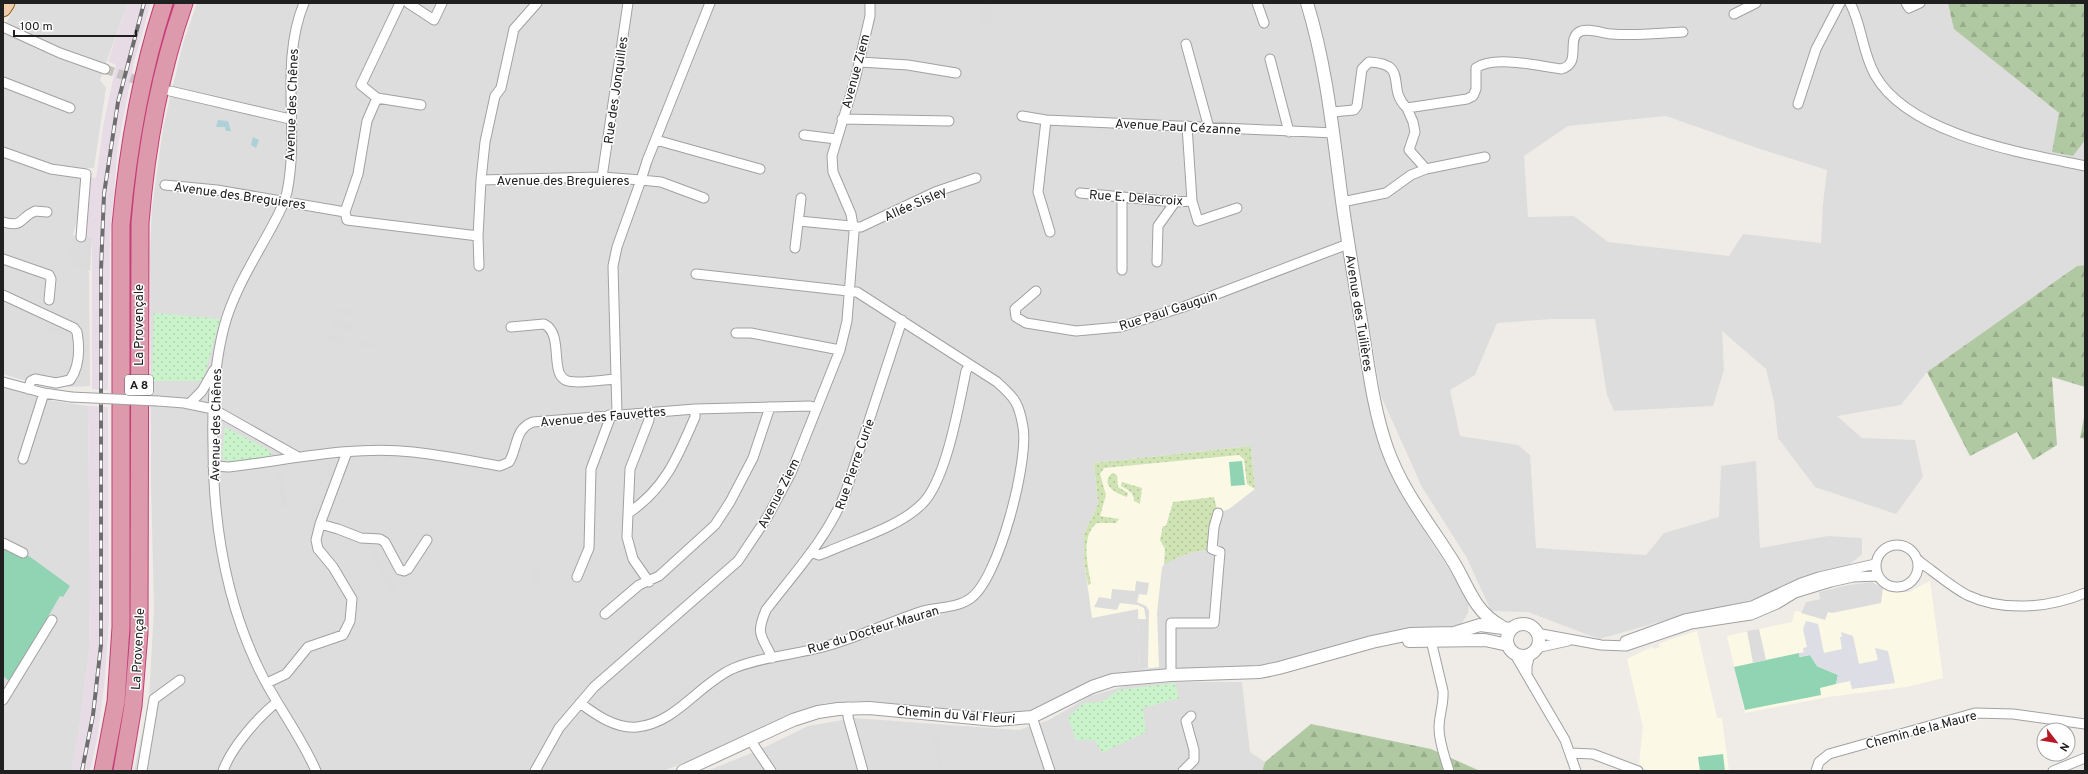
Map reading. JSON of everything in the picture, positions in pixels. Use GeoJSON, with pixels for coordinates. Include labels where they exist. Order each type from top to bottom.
{"type":"FeatureCollection","features":[{"type":"Feature","properties":{"kind":"highway","name":"La Provençale"},"geometry":{"type":"LineString","coordinates":[[103,771],[116,702],[121,628],[121,225],[127,166],[135,113],[164,3]]}},
{"type":"Feature","properties":{"kind":"highway","name":"La Provençale"},"geometry":{"type":"LineString","coordinates":[[122,771],[133,706],[139,632],[140,223],[146,156],[154,114],[173,34],[184,3]]}},
{"type":"Feature","properties":{"kind":"main road"},"geometry":{"type":"LineString","coordinates":[[3,10],[6,3]]}},
{"type":"Feature","properties":{"kind":"street","name":"Avenue des Chênes"},"geometry":{"type":"LineString","coordinates":[[304,3],[296,27],[292,50],[289,180],[285,201],[233,302],[222,334],[216,368],[213,408],[213,466],[217,531],[224,570],[241,626],[266,683],[299,738],[316,771]]}},
{"type":"Feature","properties":{"kind":"street"},"geometry":{"type":"LineString","coordinates":[[400,3],[361,85],[377,98],[421,105]]}},
{"type":"Feature","properties":{"kind":"street"},"geometry":{"type":"LineString","coordinates":[[408,3],[434,20],[442,3]]}},
{"type":"Feature","properties":{"kind":"street"},"geometry":{"type":"LineString","coordinates":[[481,180],[486,142],[495,96],[501,88],[514,29],[537,3]]}},
{"type":"Feature","properties":{"kind":"street","name":"Rue des Jonquilles"},"geometry":{"type":"LineString","coordinates":[[602,177],[628,3]]}},
{"type":"Feature","properties":{"kind":"street","name":"Avenue des Breguieres"},"geometry":{"type":"LineString","coordinates":[[165,185],[217,190],[345,212],[347,220],[478,236],[481,180],[602,177],[641,180],[646,161],[656,140],[710,3]]}},
{"type":"Feature","properties":{"kind":"street","name":"Avenue Ziem"},"geometry":{"type":"LineString","coordinates":[[535,771],[559,728],[580,703],[616,668],[743,555],[780,494],[840,350],[848,315],[853,227],[851,214],[833,172],[832,156],[860,62],[870,16],[870,3]]}},
{"type":"Feature","properties":{"kind":"street"},"geometry":{"type":"LineString","coordinates":[[1257,3],[1264,23]]}},
{"type":"Feature","properties":{"kind":"street","name":"Avenue des Tuilières"},"geometry":{"type":"LineString","coordinates":[[1307,3],[1320,48],[1332,112],[1348,244],[1370,373],[1387,446],[1413,502],[1454,563],[1474,602],[1490,620],[1507,628]]}},
{"type":"Feature","properties":{"kind":"street"},"geometry":{"type":"LineString","coordinates":[[1734,14],[1756,3]]}},
{"type":"Feature","properties":{"kind":"street"},"geometry":{"type":"LineString","coordinates":[[1798,104],[1816,49],[1840,3]]}},
{"type":"Feature","properties":{"kind":"street"},"geometry":{"type":"LineString","coordinates":[[1850,3],[1859,22],[1870,63],[1875,75],[1894,98],[1907,108],[1950,131],[2024,153],[2085,166]]}},
{"type":"Feature","properties":{"kind":"street"},"geometry":{"type":"LineString","coordinates":[[1906,3],[1910,8],[1920,3]]}},
{"type":"Feature","properties":{"kind":"street"},"geometry":{"type":"LineString","coordinates":[[3,27],[60,53],[106,68]]}},
{"type":"Feature","properties":{"kind":"street"},"geometry":{"type":"LineString","coordinates":[[1408,108],[1467,99],[1474,96],[1476,89],[1476,68],[1481,64],[1503,62],[1561,69],[1567,67],[1571,63],[1575,37],[1582,30],[1613,34],[1683,32]]}},
{"type":"Feature","properties":{"kind":"street"},"geometry":{"type":"LineString","coordinates":[[1186,44],[1209,128]]}},
{"type":"Feature","properties":{"kind":"street"},"geometry":{"type":"LineString","coordinates":[[1270,59],[1290,132]]}},
{"type":"Feature","properties":{"kind":"street"},"geometry":{"type":"LineString","coordinates":[[860,62],[908,65],[956,73]]}},
{"type":"Feature","properties":{"kind":"street"},"geometry":{"type":"LineString","coordinates":[[1332,112],[1354,110],[1357,106],[1362,70],[1369,62],[1386,64],[1390,66],[1395,77],[1399,99],[1408,108],[1413,122],[1415,132],[1409,150],[1426,169]]}},
{"type":"Feature","properties":{"kind":"street"},"geometry":{"type":"LineString","coordinates":[[3,82],[70,108]]}},
{"type":"Feature","properties":{"kind":"street"},"geometry":{"type":"LineString","coordinates":[[170,91],[290,119]]}},
{"type":"Feature","properties":{"kind":"street"},"geometry":{"type":"LineString","coordinates":[[345,212],[358,174],[367,121],[377,98]]}},
{"type":"Feature","properties":{"kind":"street","name":"Avenue Paul Cézanne"},"geometry":{"type":"LineString","coordinates":[[1022,116],[1046,120],[1334,133]]}},
{"type":"Feature","properties":{"kind":"street"},"geometry":{"type":"LineString","coordinates":[[842,119],[949,121]]}},
{"type":"Feature","properties":{"kind":"street"},"geometry":{"type":"LineString","coordinates":[[1046,120],[1038,192],[1050,232]]}},
{"type":"Feature","properties":{"kind":"street"},"geometry":{"type":"LineString","coordinates":[[1186,126],[1192,201],[1198,221],[1237,208]]}},
{"type":"Feature","properties":{"kind":"street"},"geometry":{"type":"LineString","coordinates":[[804,135],[836,139]]}},
{"type":"Feature","properties":{"kind":"street"},"geometry":{"type":"LineString","coordinates":[[656,140],[760,169]]}},
{"type":"Feature","properties":{"kind":"street"},"geometry":{"type":"LineString","coordinates":[[3,152],[51,169],[86,174],[81,237]]}},
{"type":"Feature","properties":{"kind":"street"},"geometry":{"type":"LineString","coordinates":[[1342,202],[1386,193],[1411,175],[1426,169],[1485,157]]}},
{"type":"Feature","properties":{"kind":"street","name":"Allée Sisley"},"geometry":{"type":"LineString","coordinates":[[853,227],[861,227],[936,192],[976,178]]}},
{"type":"Feature","properties":{"kind":"street"},"geometry":{"type":"LineString","coordinates":[[576,577],[589,548],[591,469],[609,421],[613,415],[615,379],[613,266],[617,247],[641,180],[661,182],[704,198]]}},
{"type":"Feature","properties":{"kind":"street","name":"Rue E. Delacroix"},"geometry":{"type":"LineString","coordinates":[[1080,193],[1175,202],[1192,201]]}},
{"type":"Feature","properties":{"kind":"street"},"geometry":{"type":"LineString","coordinates":[[1122,197],[1122,270]]}},
{"type":"Feature","properties":{"kind":"street"},"geometry":{"type":"LineString","coordinates":[[795,248],[801,198]]}},
{"type":"Feature","properties":{"kind":"street"},"geometry":{"type":"LineString","coordinates":[[1157,262],[1158,226],[1175,202]]}},
{"type":"Feature","properties":{"kind":"street"},"geometry":{"type":"LineString","coordinates":[[3,222],[14,225],[18,224],[35,211],[47,212]]}},
{"type":"Feature","properties":{"kind":"street"},"geometry":{"type":"LineString","coordinates":[[799,221],[853,227]]}},
{"type":"Feature","properties":{"kind":"street"},"geometry":{"type":"LineString","coordinates":[[478,236],[479,266]]}},
{"type":"Feature","properties":{"kind":"street","name":"Rue Paul Gauguin"},"geometry":{"type":"LineString","coordinates":[[1036,291],[1015,308],[1016,317],[1026,323],[1076,331],[1120,327],[1182,307],[1348,244]]}},
{"type":"Feature","properties":{"kind":"street"},"geometry":{"type":"LineString","coordinates":[[3,259],[49,275],[51,279],[49,300]]}},
{"type":"Feature","properties":{"kind":"street","name":"Rue du Docteur Mauran"},"geometry":{"type":"LineString","coordinates":[[580,703],[617,725],[636,727],[648,725],[671,715],[719,676],[735,668],[823,647],[924,611],[961,603],[970,599],[980,591],[986,580],[1006,530],[1019,480],[1023,428],[1015,399],[997,382],[864,295],[850,291],[696,274]]}},
{"type":"Feature","properties":{"kind":"street"},"geometry":{"type":"LineString","coordinates":[[3,296],[74,328],[77,332],[78,359],[75,374],[70,380],[56,383],[35,379],[31,381],[28,389]]}},
{"type":"Feature","properties":{"kind":"street","name":"Rue Pierre Curie"},"geometry":{"type":"LineString","coordinates":[[772,658],[760,636],[762,620],[766,610],[825,534],[841,505],[902,320]]}},
{"type":"Feature","properties":{"kind":"street"},"geometry":{"type":"LineString","coordinates":[[511,327],[544,324],[549,327],[554,334],[559,373],[564,379],[572,382],[615,379]]}},
{"type":"Feature","properties":{"kind":"street"},"geometry":{"type":"LineString","coordinates":[[736,333],[751,333],[840,350]]}},
{"type":"Feature","properties":{"kind":"street"},"geometry":{"type":"LineString","coordinates":[[811,552],[819,555],[900,520],[922,505],[929,497],[940,474],[966,371],[970,365]]}},
{"type":"Feature","properties":{"kind":"street"},"geometry":{"type":"LineString","coordinates":[[189,404],[202,391],[216,368]]}},
{"type":"Feature","properties":{"kind":"street"},"geometry":{"type":"LineString","coordinates":[[3,382],[44,393],[71,397],[158,401],[213,408],[298,458]]}},
{"type":"Feature","properties":{"kind":"street"},"geometry":{"type":"LineString","coordinates":[[23,459],[44,393]]}},
{"type":"Feature","properties":{"kind":"street","name":"Avenue des Fauvettes"},"geometry":{"type":"LineString","coordinates":[[213,466],[236,466],[347,452],[412,451],[504,465],[512,458],[518,435],[529,423],[695,409],[810,406],[817,408]]}},
{"type":"Feature","properties":{"kind":"street"},"geometry":{"type":"LineString","coordinates":[[605,614],[639,585],[649,582],[659,576],[712,529],[753,458],[770,407]]}},
{"type":"Feature","properties":{"kind":"street"},"geometry":{"type":"LineString","coordinates":[[630,512],[655,492],[665,479],[695,417],[695,409]]}},
{"type":"Feature","properties":{"kind":"street"},"geometry":{"type":"LineString","coordinates":[[649,412],[649,420],[630,469],[628,492],[630,512],[628,537],[630,552],[649,582]]}},
{"type":"Feature","properties":{"kind":"street"},"geometry":{"type":"LineString","coordinates":[[266,683],[286,674],[308,647],[343,635],[350,621],[352,599],[333,567],[318,549],[316,540],[320,524],[347,452]]}},
{"type":"Feature","properties":{"kind":"street"},"geometry":{"type":"LineString","coordinates":[[1171,675],[1172,623],[1214,623],[1220,552],[1212,549],[1214,527],[1218,513]]}},
{"type":"Feature","properties":{"kind":"street"},"geometry":{"type":"LineString","coordinates":[[320,524],[361,538],[380,539],[385,542],[400,570],[404,571],[408,569],[427,540]]}},
{"type":"Feature","properties":{"kind":"street"},"geometry":{"type":"LineString","coordinates":[[3,543],[22,553]]}},
{"type":"Feature","properties":{"kind":"street"},"geometry":{"type":"LineString","coordinates":[[1939,577],[1928,574],[1903,586],[1891,586],[1881,580],[1878,576],[1875,564],[1881,551],[1894,544],[1908,547],[1917,559],[1939,577],[1968,595],[2005,604],[2036,606],[2066,600],[2085,593]]}},
{"type":"Feature","properties":{"kind":"street"},"geometry":{"type":"LineString","coordinates":[[1913,580],[1918,569],[1917,559]]}},
{"type":"Feature","properties":{"kind":"street"},"geometry":{"type":"LineString","coordinates":[[1616,646],[1685,619],[1752,606],[1801,583],[1819,577],[1875,564]]}},
{"type":"Feature","properties":{"kind":"street"},"geometry":{"type":"LineString","coordinates":[[1576,771],[1565,740],[1511,649],[1507,637],[1507,628],[1518,625],[1526,625],[1536,633],[1601,645],[1626,646],[1639,643],[1691,624],[1750,615],[1796,594],[1830,582],[1853,577],[1878,576]]}},
{"type":"Feature","properties":{"kind":"street","name":"Avenue des Tuilières"},"geometry":{"type":"LineString","coordinates":[[1474,602],[1474,626]]}},
{"type":"Feature","properties":{"kind":"street"},"geometry":{"type":"LineString","coordinates":[[3,700],[52,620]]}},
{"type":"Feature","properties":{"kind":"street"},"geometry":{"type":"LineString","coordinates":[[1474,626],[1476,631],[1485,640]]}},
{"type":"Feature","properties":{"kind":"street","name":"Chemin du Val Fleuri"},"geometry":{"type":"LineString","coordinates":[[683,771],[802,717],[848,707],[995,720],[1032,717],[1104,682],[1122,678],[1260,672],[1372,642],[1430,637],[1454,633],[1474,626],[1507,628]]}},
{"type":"Feature","properties":{"kind":"street"},"geometry":{"type":"LineString","coordinates":[[1527,675],[1527,666],[1538,639],[1536,633]]}},
{"type":"Feature","properties":{"kind":"street"},"geometry":{"type":"LineString","coordinates":[[1430,637],[1443,691],[1444,700],[1439,726],[1439,737],[1449,771]]}},
{"type":"Feature","properties":{"kind":"street","name":"Chemin du Val Fleuri"},"geometry":{"type":"LineString","coordinates":[[1430,637],[1485,640],[1511,649]]}},
{"type":"Feature","properties":{"kind":"street"},"geometry":{"type":"LineString","coordinates":[[1511,649],[1521,656],[1570,640]]}},
{"type":"Feature","properties":{"kind":"street"},"geometry":{"type":"LineString","coordinates":[[142,771],[154,699],[180,680]]}},
{"type":"Feature","properties":{"kind":"street"},"geometry":{"type":"LineString","coordinates":[[223,771],[236,748],[266,710],[277,702]]}},
{"type":"Feature","properties":{"kind":"street"},"geometry":{"type":"LineString","coordinates":[[848,707],[848,717],[863,771]]}},
{"type":"Feature","properties":{"kind":"street","name":"Chemin de la Maure"},"geometry":{"type":"LineString","coordinates":[[1816,771],[1819,762],[1829,754],[1975,713],[2013,714],[2085,724]]}},
{"type":"Feature","properties":{"kind":"street"},"geometry":{"type":"LineString","coordinates":[[1182,771],[1194,760],[1194,750],[1186,721],[1191,716]]}},
{"type":"Feature","properties":{"kind":"street"},"geometry":{"type":"LineString","coordinates":[[1032,717],[1050,771]]}},
{"type":"Feature","properties":{"kind":"street"},"geometry":{"type":"LineString","coordinates":[[751,741],[771,771]]}},
{"type":"Feature","properties":{"kind":"street"},"geometry":{"type":"LineString","coordinates":[[1570,753],[1593,754],[1638,771]]}},
{"type":"Feature","properties":{"kind":"street"},"geometry":{"type":"LineString","coordinates":[[2053,771],[2085,758]]}},
{"type":"Feature","properties":{"kind":"shaded area"},"geometry":{"type":"Polygon","coordinates":[[[17,3],[128,3],[100,80],[106,88],[94,168],[85,168],[82,203],[69,248],[88,270],[89,274],[90,386],[73,387],[39,385],[3,374],[3,29],[17,3]]]}},
{"type":"Feature","properties":{"kind":"shaded area"},"geometry":{"type":"Polygon","coordinates":[[[128,3],[151,3],[134,62],[118,146],[110,235],[108,390],[92,389],[92,238],[86,238],[89,177],[96,178],[103,127],[116,65],[108,61],[128,3]]]}},
{"type":"Feature","properties":{"kind":"shaded area"},"geometry":{"type":"Polygon","coordinates":[[[197,3],[1299,3],[1307,27],[1324,98],[1371,402],[1400,489],[1400,493],[1461,588],[1469,604],[1468,613],[1462,623],[1456,628],[1404,629],[1264,667],[1121,674],[1097,678],[1026,712],[1006,714],[861,701],[825,703],[664,771],[134,771],[149,699],[154,608],[151,487],[150,250],[152,207],[163,128],[183,43],[197,3]]]}},
{"type":"Feature","properties":{"kind":"shaded area"},"geometry":{"type":"Polygon","coordinates":[[[982,3],[993,3],[990,24],[978,22],[982,3]]]}},
{"type":"Feature","properties":{"kind":"shaded area"},"geometry":{"type":"Polygon","coordinates":[[[1313,3],[1948,3],[1955,29],[2059,113],[2085,140],[2085,265],[2077,266],[1927,372],[1901,405],[1837,416],[1862,438],[1915,440],[1923,477],[1896,514],[1815,487],[1778,438],[1774,402],[1766,369],[1722,331],[1724,370],[1713,406],[1614,411],[1607,395],[1595,319],[1553,319],[1497,323],[1475,375],[1450,390],[1460,436],[1518,445],[1530,455],[1536,548],[1646,555],[1664,533],[1719,517],[1721,466],[1756,461],[1760,548],[1828,536],[1862,538],[1862,554],[1850,564],[1750,600],[1670,619],[1599,639],[1528,612],[1491,611],[1467,558],[1422,487],[1381,396],[1352,227],[1328,62],[1313,3]],[[1666,116],[1568,126],[1524,156],[1528,217],[1574,216],[1608,242],[1729,256],[1743,234],[1821,243],[1823,204],[1827,170],[1757,148],[1666,116]]]}},
{"type":"Feature","properties":{"kind":"shaded area"},"geometry":{"type":"Polygon","coordinates":[[[72,235],[92,238],[90,271],[74,266],[69,248],[72,235]]]}},
{"type":"Feature","properties":{"kind":"shaded area"},"geometry":{"type":"Polygon","coordinates":[[[338,306],[356,310],[355,316],[336,312],[338,306]]]}},
{"type":"Feature","properties":{"kind":"shaded area"},"geometry":{"type":"Polygon","coordinates":[[[334,320],[352,324],[351,330],[333,326],[334,320]]]}},
{"type":"Feature","properties":{"kind":"shaded area"},"geometry":{"type":"Polygon","coordinates":[[[48,327],[72,331],[71,336],[47,332],[48,327]]]}},
{"type":"Feature","properties":{"kind":"shaded area"},"geometry":{"type":"Polygon","coordinates":[[[327,334],[349,339],[348,345],[325,340],[327,334]]]}},
{"type":"Feature","properties":{"kind":"shaded area"},"geometry":{"type":"Polygon","coordinates":[[[357,340],[375,343],[374,349],[356,346],[357,340]]]}},
{"type":"Feature","properties":{"kind":"shaded area"},"geometry":{"type":"Polygon","coordinates":[[[3,386],[48,400],[88,406],[90,587],[89,652],[78,739],[71,771],[3,771],[3,386]]]}},
{"type":"Feature","properties":{"kind":"shaded area"},"geometry":{"type":"Polygon","coordinates":[[[88,406],[108,407],[109,619],[105,678],[98,734],[90,771],[71,771],[78,739],[89,652],[90,587],[88,406]]]}},
{"type":"Feature","properties":{"kind":"shaded area"},"geometry":{"type":"Polygon","coordinates":[[[648,432],[652,434],[642,459],[637,457],[648,432]]]}},
{"type":"Feature","properties":{"kind":"shaded area"},"geometry":{"type":"Polygon","coordinates":[[[1251,446],[1255,489],[1229,509],[1218,513],[1212,549],[1189,553],[1165,563],[1162,567],[1157,613],[1159,667],[1140,669],[1138,609],[1092,618],[1084,560],[1084,534],[1098,504],[1094,463],[1251,446]]]}},
{"type":"Feature","properties":{"kind":"shaded area"},"geometry":{"type":"Polygon","coordinates":[[[326,463],[331,463],[332,476],[328,477],[326,463]]]}},
{"type":"Feature","properties":{"kind":"shaded area"},"geometry":{"type":"Polygon","coordinates":[[[283,472],[288,508],[283,508],[277,473],[283,472]]]}},
{"type":"Feature","properties":{"kind":"shaded area"},"geometry":{"type":"Polygon","coordinates":[[[562,479],[573,480],[573,486],[562,486],[562,479]]]}},
{"type":"Feature","properties":{"kind":"shaded area"},"geometry":{"type":"Polygon","coordinates":[[[318,498],[322,500],[314,520],[310,518],[318,498]]]}},
{"type":"Feature","properties":{"kind":"shaded area"},"geometry":{"type":"Polygon","coordinates":[[[372,544],[396,590],[391,592],[367,546],[372,544]]]}},
{"type":"Feature","properties":{"kind":"shaded area"},"geometry":{"type":"Polygon","coordinates":[[[383,546],[401,580],[397,583],[379,548],[383,546]]]}},
{"type":"Feature","properties":{"kind":"shaded area"},"geometry":{"type":"Polygon","coordinates":[[[534,568],[540,568],[540,572],[537,587],[531,587],[534,568]]]}},
{"type":"Feature","properties":{"kind":"shaded area"},"geometry":{"type":"Polygon","coordinates":[[[1136,581],[1149,583],[1147,595],[1139,594],[1137,602],[1146,606],[1149,611],[1148,668],[1140,669],[1138,619],[1146,619],[1144,608],[1138,605],[1120,603],[1117,610],[1094,607],[1099,597],[1111,599],[1112,589],[1135,591],[1136,581]]]}},
{"type":"Feature","properties":{"kind":"shaded area"},"geometry":{"type":"Polygon","coordinates":[[[1930,581],[1943,678],[1906,687],[1828,697],[1745,713],[1727,636],[1792,622],[1795,611],[1801,612],[1806,602],[1820,599],[1819,592],[1848,585],[1872,582],[1894,592],[1909,592],[1930,581]]]}},
{"type":"Feature","properties":{"kind":"shaded area"},"geometry":{"type":"Polygon","coordinates":[[[1872,582],[1883,588],[1881,603],[1832,613],[1828,612],[1825,620],[1801,613],[1806,602],[1820,599],[1819,592],[1848,585],[1872,582]]]}},
{"type":"Feature","properties":{"kind":"shaded area"},"geometry":{"type":"Polygon","coordinates":[[[1806,621],[1818,624],[1824,653],[1842,649],[1840,637],[1842,637],[1841,632],[1853,636],[1859,664],[1878,660],[1875,648],[1888,651],[1895,683],[1852,689],[1850,681],[1836,684],[1838,675],[1817,666],[1810,655],[1799,657],[1799,653],[1804,652],[1803,648],[1807,647],[1803,629],[1806,621]]]}},
{"type":"Feature","properties":{"kind":"shaded area"},"geometry":{"type":"Polygon","coordinates":[[[1759,629],[1766,660],[1753,663],[1747,631],[1759,629]]]}},
{"type":"Feature","properties":{"kind":"shaded area"},"geometry":{"type":"Polygon","coordinates":[[[1697,631],[1717,718],[1722,718],[1729,771],[1647,771],[1639,764],[1643,727],[1627,659],[1652,647],[1654,649],[1660,647],[1659,644],[1669,640],[1697,631]]]}},
{"type":"Feature","properties":{"kind":"shaded area"},"geometry":{"type":"Polygon","coordinates":[[[662,641],[669,651],[664,655],[657,645],[662,641]]]}},
{"type":"Feature","properties":{"kind":"shaded area"},"geometry":{"type":"Polygon","coordinates":[[[1178,682],[1242,682],[1250,752],[1265,762],[1262,771],[707,771],[759,750],[808,726],[854,718],[1019,730],[1049,720],[1090,696],[1125,686],[1178,682]]]}},
{"type":"Feature","properties":{"kind":"shaded area"},"geometry":{"type":"Polygon","coordinates":[[[687,687],[691,691],[673,708],[669,703],[687,687]]]}},
{"type":"Feature","properties":{"kind":"shaded area"},"geometry":{"type":"Polygon","coordinates":[[[938,732],[943,771],[938,771],[933,733],[938,732]]]}},
{"type":"Feature","properties":{"kind":"green space"},"geometry":{"type":"Polygon","coordinates":[[[1948,3],[2085,3],[2085,140],[2073,156],[2052,152],[2059,113],[1954,29],[1948,3]]]}},
{"type":"Feature","properties":{"kind":"green space"},"geometry":{"type":"Polygon","coordinates":[[[2085,265],[2085,387],[2052,377],[2057,445],[2033,460],[2017,432],[1970,456],[1927,372],[2077,266],[2085,265]]]}},
{"type":"Feature","properties":{"kind":"green space"},"geometry":{"type":"Polygon","coordinates":[[[154,313],[220,319],[203,381],[152,381],[154,313]]]}},
{"type":"Feature","properties":{"kind":"green space"},"geometry":{"type":"Polygon","coordinates":[[[2085,412],[2085,439],[2080,438],[2085,412]]]}},
{"type":"Feature","properties":{"kind":"green space"},"geometry":{"type":"Polygon","coordinates":[[[225,427],[269,450],[273,458],[229,462],[222,457],[225,427]]]}},
{"type":"Feature","properties":{"kind":"green space"},"geometry":{"type":"Polygon","coordinates":[[[1251,446],[1255,489],[1247,484],[1244,459],[1239,455],[1104,468],[1100,474],[1106,495],[1100,516],[1119,519],[1116,523],[1097,523],[1088,535],[1086,552],[1091,584],[1088,585],[1084,560],[1084,534],[1098,504],[1094,463],[1251,446]]]}},
{"type":"Feature","properties":{"kind":"green space"},"geometry":{"type":"Polygon","coordinates":[[[1242,461],[1245,485],[1231,486],[1229,462],[1242,461]]]}},
{"type":"Feature","properties":{"kind":"green space"},"geometry":{"type":"Polygon","coordinates":[[[1112,473],[1117,475],[1118,487],[1128,493],[1127,497],[1114,491],[1108,485],[1107,481],[1112,473]]]}},
{"type":"Feature","properties":{"kind":"green space"},"geometry":{"type":"Polygon","coordinates":[[[1122,482],[1142,488],[1140,504],[1134,501],[1133,495],[1121,486],[1122,482]]]}},
{"type":"Feature","properties":{"kind":"green space"},"geometry":{"type":"Polygon","coordinates":[[[1214,497],[1218,513],[1212,549],[1189,553],[1164,564],[1165,549],[1160,540],[1163,526],[1166,526],[1173,502],[1214,497]]]}},
{"type":"Feature","properties":{"kind":"green space"},"geometry":{"type":"Polygon","coordinates":[[[3,545],[13,551],[29,556],[70,586],[63,597],[60,596],[10,682],[3,676],[3,545]]]}},
{"type":"Feature","properties":{"kind":"green space"},"geometry":{"type":"Polygon","coordinates":[[[1799,653],[1800,657],[1810,655],[1817,666],[1838,675],[1836,684],[1820,688],[1821,695],[1745,710],[1734,667],[1799,653]]]}},
{"type":"Feature","properties":{"kind":"green space"},"geometry":{"type":"Polygon","coordinates":[[[1175,683],[1179,698],[1143,708],[1146,732],[1102,753],[1095,740],[1076,740],[1068,717],[1084,703],[1102,702],[1118,690],[1175,683]]]}},
{"type":"Feature","properties":{"kind":"green space"},"geometry":{"type":"Polygon","coordinates":[[[1311,724],[1431,749],[1480,771],[1262,771],[1265,762],[1311,724]]]}},
{"type":"Feature","properties":{"kind":"green space"},"geometry":{"type":"Polygon","coordinates":[[[1723,754],[1725,771],[1700,771],[1698,757],[1723,754]]]}},
{"type":"Feature","properties":{"kind":"water"},"geometry":{"type":"Polygon","coordinates":[[[218,120],[228,121],[231,131],[226,131],[225,127],[216,127],[218,120]]]}},
{"type":"Feature","properties":{"kind":"water"},"geometry":{"type":"Polygon","coordinates":[[[253,137],[259,140],[256,148],[251,145],[253,137]]]}},
{"type":"Feature","properties":{"kind":"tunnel"},"geometry":{"type":"LineString","coordinates":[[105,69],[163,89]]}},
{"type":"Feature","properties":{"kind":"railway"},"geometry":{"type":"LineString","coordinates":[[82,771],[93,715],[101,645],[101,270],[104,194],[118,102],[144,3]]}}]}
